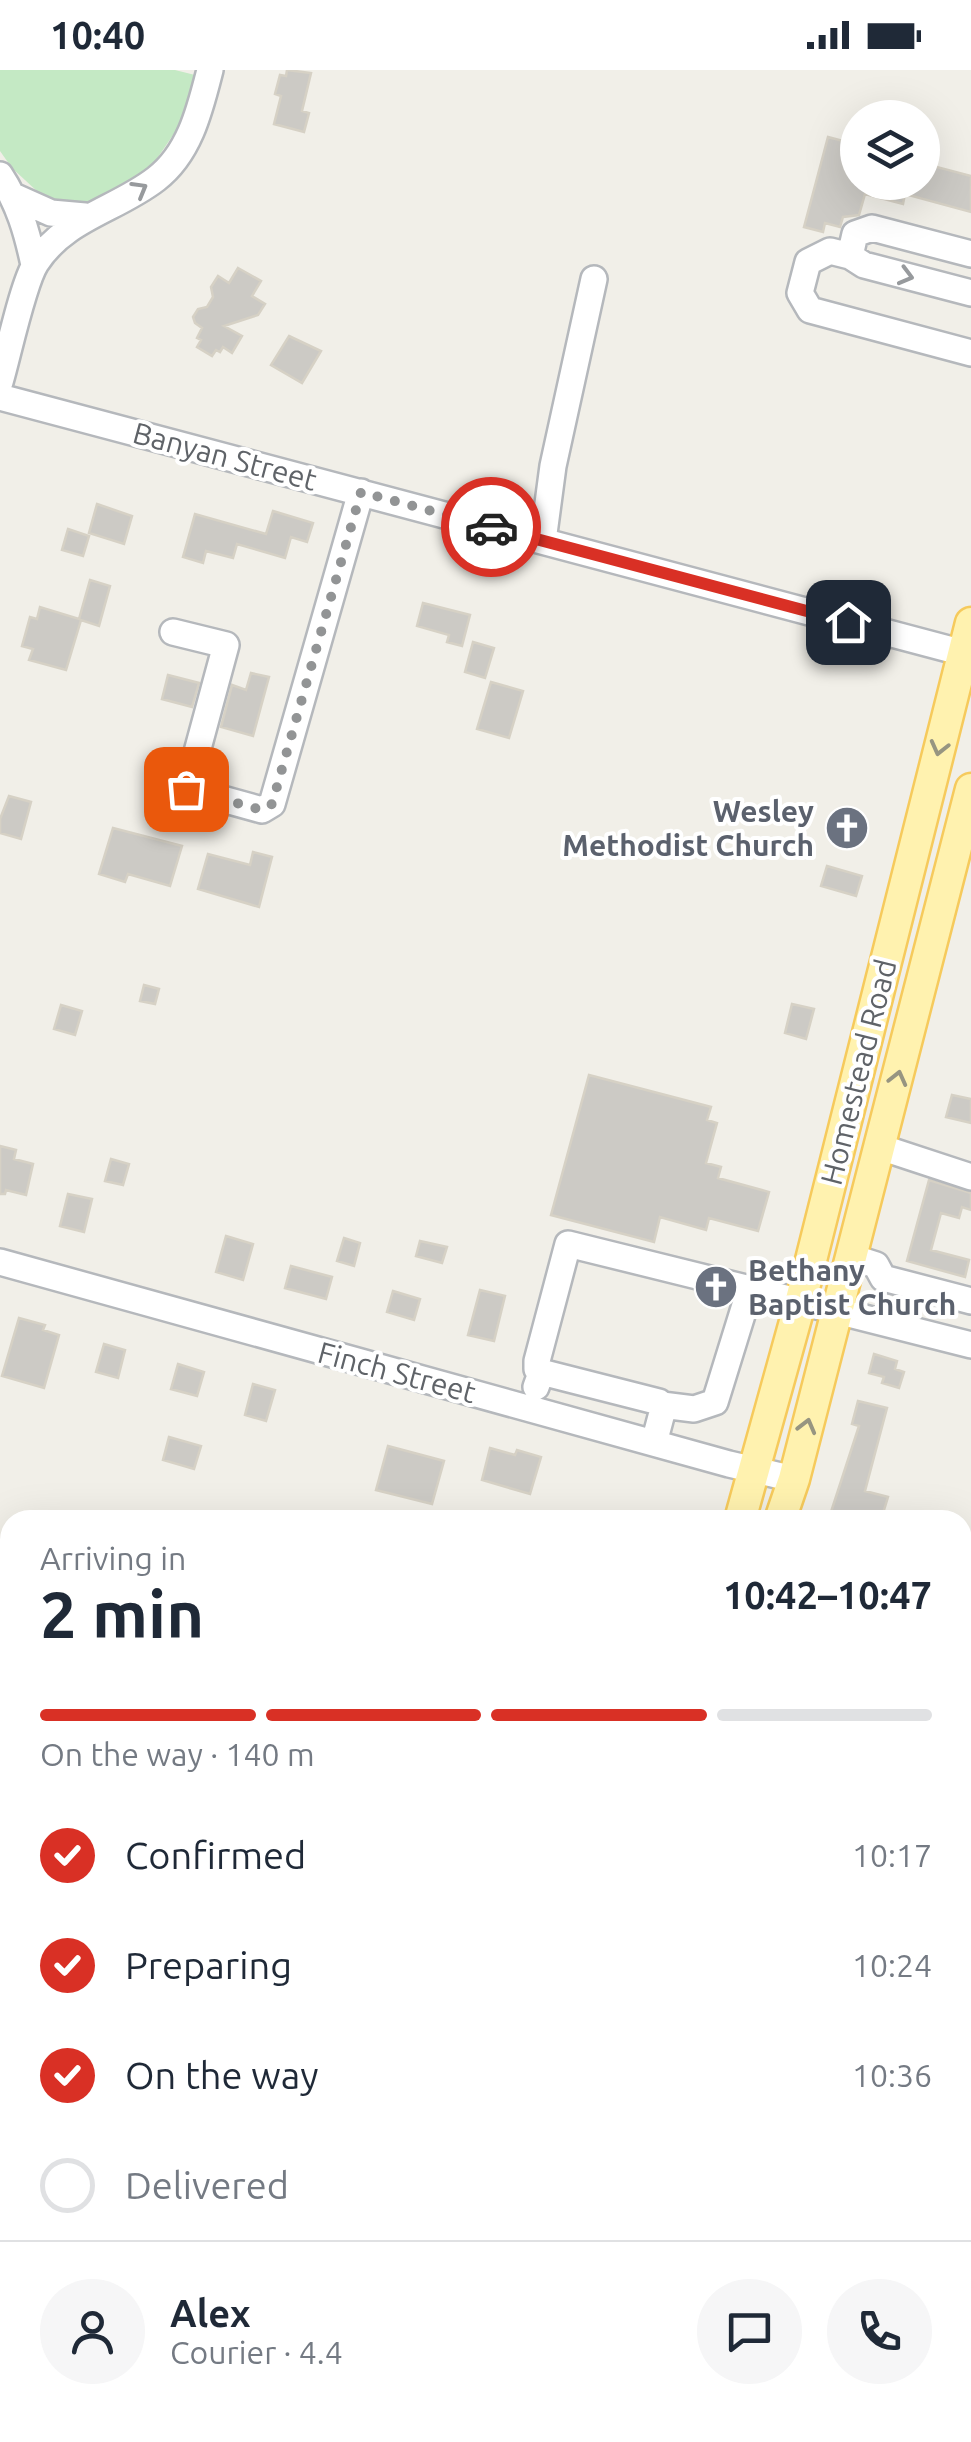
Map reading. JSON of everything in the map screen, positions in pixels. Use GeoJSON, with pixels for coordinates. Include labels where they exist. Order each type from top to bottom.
{"type":"FeatureCollection","features":[{"type":"Feature","properties":{"kind":"main road","name":"Homestead Road"},"geometry":{"type":"LineString","coordinates":[[743,1510],[967,654],[971,623]]}},
{"type":"Feature","properties":{"kind":"main road","name":"Homestead Road"},"geometry":{"type":"LineString","coordinates":[[783,1510],[971,789]]}},
{"type":"Feature","properties":{"kind":"main road"},"geometry":{"type":"LineString","coordinates":[[895,926],[933,937]]}},
{"type":"Feature","properties":{"kind":"main road"},"geometry":{"type":"LineString","coordinates":[[841,1143],[879,1150]]}},
{"type":"Feature","properties":{"kind":"street"},"geometry":{"type":"LineString","coordinates":[[0,382],[34,265],[61,235],[86,216],[158,178],[194,130],[210,70]]}},
{"type":"Feature","properties":{"kind":"street"},"geometry":{"type":"LineString","coordinates":[[7,186],[50,213],[86,216]]}},
{"type":"Feature","properties":{"kind":"street"},"geometry":{"type":"LineString","coordinates":[[7,186],[26,227],[34,265]]}},
{"type":"Feature","properties":{"kind":"street"},"geometry":{"type":"LineString","coordinates":[[850,256],[856,234],[872,228],[971,254]]}},
{"type":"Feature","properties":{"kind":"street"},"geometry":{"type":"LineString","coordinates":[[971,293],[830,252],[808,262],[800,293],[810,310],[971,353]]}},
{"type":"Feature","properties":{"kind":"street"},"geometry":{"type":"LineString","coordinates":[[543,541],[553,466],[594,280]]}},
{"type":"Feature","properties":{"kind":"street","name":"Banyan Street"},"geometry":{"type":"LineString","coordinates":[[0,397],[967,654]]}},
{"type":"Feature","properties":{"kind":"street"},"geometry":{"type":"LineString","coordinates":[[173,632],[226,645],[177,787],[262,810],[272,804],[361,492]]}},
{"type":"Feature","properties":{"kind":"street"},"geometry":{"type":"LineString","coordinates":[[879,1150],[971,1178]]}},
{"type":"Feature","properties":{"kind":"street"},"geometry":{"type":"LineString","coordinates":[[530,1408],[541,1374],[536,1361],[568,1244],[971,1345]]}},
{"type":"Feature","properties":{"kind":"street"},"geometry":{"type":"LineString","coordinates":[[852,1257],[876,1265],[884,1278],[971,1301]]}},
{"type":"Feature","properties":{"kind":"street","name":"Finch Street"},"geometry":{"type":"LineString","coordinates":[[0,1262],[794,1478]]}},
{"type":"Feature","properties":{"kind":"street"},"geometry":{"type":"LineString","coordinates":[[541,1374],[662,1405],[694,1409],[715,1402],[750,1289]]}},
{"type":"Feature","properties":{"kind":"street"},"geometry":{"type":"LineString","coordinates":[[918,1331],[928,1292]]}},
{"type":"Feature","properties":{"kind":"street"},"geometry":{"type":"LineString","coordinates":[[654,1443],[662,1405]]}},
{"type":"Feature","properties":{"kind":"green space"},"geometry":{"type":"Polygon","coordinates":[[[0,70],[175,70],[199,76],[182,122],[147,173],[90,205],[63,207],[39,193],[0,151],[0,70]]]}},
{"type":"Feature","properties":{"kind":"building"},"geometry":{"type":"Polygon","coordinates":[[[287,70],[311,73],[302,111],[309,113],[304,132],[274,124],[281,96],[275,94],[280,75],[286,76],[287,70]]]}},
{"type":"Feature","properties":{"kind":"building"},"geometry":{"type":"Polygon","coordinates":[[[828,137],[840,140],[840,200],[863,200],[859,215],[843,217],[840,227],[825,223],[823,232],[804,227],[828,137]]]}},
{"type":"Feature","properties":{"kind":"building"},"geometry":{"type":"Polygon","coordinates":[[[940,168],[971,176],[971,212],[927,200],[940,200],[940,168]]]}},
{"type":"Feature","properties":{"kind":"building"},"geometry":{"type":"Polygon","coordinates":[[[238,268],[261,281],[252,296],[265,304],[258,315],[224,326],[242,336],[232,353],[223,347],[212,356],[197,347],[202,328],[193,317],[198,309],[207,307],[218,276],[229,283],[238,268]]]}},
{"type":"Feature","properties":{"kind":"building"},"geometry":{"type":"Polygon","coordinates":[[[289,336],[321,351],[302,383],[271,365],[289,336]]]}},
{"type":"Feature","properties":{"kind":"building"},"geometry":{"type":"Polygon","coordinates":[[[97,504],[132,516],[124,544],[89,533],[97,504]]]}},
{"type":"Feature","properties":{"kind":"building"},"geometry":{"type":"Polygon","coordinates":[[[273,511],[313,523],[307,542],[291,537],[285,558],[237,544],[233,558],[206,551],[203,563],[183,557],[195,514],[266,534],[273,511]]]}},
{"type":"Feature","properties":{"kind":"building"},"geometry":{"type":"Polygon","coordinates":[[[68,529],[89,536],[83,556],[62,550],[68,529]]]}},
{"type":"Feature","properties":{"kind":"building"},"geometry":{"type":"Polygon","coordinates":[[[90,580],[110,586],[99,626],[81,620],[66,670],[29,660],[33,649],[22,646],[30,617],[37,619],[40,607],[79,619],[90,580]]]}},
{"type":"Feature","properties":{"kind":"building"},"geometry":{"type":"Polygon","coordinates":[[[423,603],[470,615],[462,646],[447,642],[449,635],[417,626],[423,603]]]}},
{"type":"Feature","properties":{"kind":"building"},"geometry":{"type":"Polygon","coordinates":[[[473,642],[494,648],[485,678],[465,672],[473,642]]]}},
{"type":"Feature","properties":{"kind":"building"},"geometry":{"type":"Polygon","coordinates":[[[251,673],[269,677],[253,736],[221,727],[232,685],[246,690],[251,673]]]}},
{"type":"Feature","properties":{"kind":"building"},"geometry":{"type":"Polygon","coordinates":[[[168,675],[199,683],[192,707],[162,699],[168,675]]]}},
{"type":"Feature","properties":{"kind":"building"},"geometry":{"type":"Polygon","coordinates":[[[491,682],[523,691],[509,738],[477,729],[491,682]]]}},
{"type":"Feature","properties":{"kind":"building"},"geometry":{"type":"Polygon","coordinates":[[[9,796],[31,802],[21,839],[0,833],[0,819],[9,796]]]}},
{"type":"Feature","properties":{"kind":"building"},"geometry":{"type":"Polygon","coordinates":[[[113,828],[182,846],[170,886],[128,874],[125,882],[99,874],[113,828]]]}},
{"type":"Feature","properties":{"kind":"building"},"geometry":{"type":"Polygon","coordinates":[[[253,852],[272,857],[259,907],[198,889],[208,854],[250,865],[253,852]]]}},
{"type":"Feature","properties":{"kind":"building"},"geometry":{"type":"Polygon","coordinates":[[[827,866],[862,876],[856,896],[821,886],[827,866]]]}},
{"type":"Feature","properties":{"kind":"building"},"geometry":{"type":"Polygon","coordinates":[[[144,985],[159,989],[155,1004],[140,1001],[144,985]]]}},
{"type":"Feature","properties":{"kind":"building"},"geometry":{"type":"Polygon","coordinates":[[[792,1004],[814,1009],[806,1039],[785,1033],[792,1004]]]}},
{"type":"Feature","properties":{"kind":"building"},"geometry":{"type":"Polygon","coordinates":[[[61,1005],[82,1011],[75,1035],[54,1029],[61,1005]]]}},
{"type":"Feature","properties":{"kind":"building"},"geometry":{"type":"Polygon","coordinates":[[[589,1075],[711,1107],[707,1120],[717,1123],[706,1163],[721,1167],[718,1178],[769,1192],[758,1231],[709,1218],[706,1230],[660,1217],[654,1242],[551,1215],[589,1075]]]}},
{"type":"Feature","properties":{"kind":"building"},"geometry":{"type":"Polygon","coordinates":[[[952,1095],[971,1099],[971,1123],[946,1117],[952,1095]]]}},
{"type":"Feature","properties":{"kind":"building"},"geometry":{"type":"Polygon","coordinates":[[[0,1146],[16,1150],[14,1159],[33,1164],[26,1195],[6,1190],[0,1194],[0,1146]]]}},
{"type":"Feature","properties":{"kind":"building"},"geometry":{"type":"Polygon","coordinates":[[[111,1159],[129,1164],[123,1185],[105,1181],[111,1159]]]}},
{"type":"Feature","properties":{"kind":"building"},"geometry":{"type":"Polygon","coordinates":[[[929,1180],[971,1193],[971,1210],[962,1207],[959,1218],[941,1213],[931,1250],[969,1260],[965,1277],[907,1261],[929,1180]]]}},
{"type":"Feature","properties":{"kind":"building"},"geometry":{"type":"Polygon","coordinates":[[[68,1194],[92,1199],[84,1232],[60,1226],[68,1194]]]}},
{"type":"Feature","properties":{"kind":"building"},"geometry":{"type":"Polygon","coordinates":[[[226,1236],[253,1244],[243,1280],[216,1272],[226,1236]]]}},
{"type":"Feature","properties":{"kind":"building"},"geometry":{"type":"Polygon","coordinates":[[[344,1238],[360,1243],[354,1266],[337,1261],[344,1238]]]}},
{"type":"Feature","properties":{"kind":"building"},"geometry":{"type":"Polygon","coordinates":[[[420,1241],[447,1247],[442,1263],[416,1256],[420,1241]]]}},
{"type":"Feature","properties":{"kind":"building"},"geometry":{"type":"Polygon","coordinates":[[[291,1266],[332,1277],[326,1299],[285,1288],[291,1266]]]}},
{"type":"Feature","properties":{"kind":"building"},"geometry":{"type":"Polygon","coordinates":[[[480,1290],[505,1296],[494,1341],[468,1335],[480,1290]]]}},
{"type":"Feature","properties":{"kind":"building"},"geometry":{"type":"Polygon","coordinates":[[[393,1291],[420,1299],[414,1320],[387,1312],[393,1291]]]}},
{"type":"Feature","properties":{"kind":"building"},"geometry":{"type":"Polygon","coordinates":[[[19,1318],[45,1325],[43,1330],[59,1335],[44,1388],[2,1376],[19,1318]]]}},
{"type":"Feature","properties":{"kind":"building"},"geometry":{"type":"Polygon","coordinates":[[[104,1344],[125,1350],[118,1378],[96,1372],[104,1344]]]}},
{"type":"Feature","properties":{"kind":"building"},"geometry":{"type":"Polygon","coordinates":[[[874,1354],[897,1361],[895,1369],[904,1372],[899,1388],[882,1383],[884,1377],[869,1373],[874,1354]]]}},
{"type":"Feature","properties":{"kind":"building"},"geometry":{"type":"Polygon","coordinates":[[[178,1364],[204,1372],[197,1396],[171,1389],[178,1364]]]}},
{"type":"Feature","properties":{"kind":"building"},"geometry":{"type":"Polygon","coordinates":[[[253,1384],[275,1390],[266,1421],[245,1415],[253,1384]]]}},
{"type":"Feature","properties":{"kind":"building"},"geometry":{"type":"Polygon","coordinates":[[[858,1401],[887,1408],[865,1491],[888,1497],[884,1510],[832,1510],[859,1426],[852,1424],[858,1401]]]}},
{"type":"Feature","properties":{"kind":"building"},"geometry":{"type":"Polygon","coordinates":[[[169,1437],[201,1446],[194,1469],[163,1460],[169,1437]]]}},
{"type":"Feature","properties":{"kind":"building"},"geometry":{"type":"Polygon","coordinates":[[[388,1446],[444,1461],[432,1504],[376,1490],[388,1446]]]}},
{"type":"Feature","properties":{"kind":"building"},"geometry":{"type":"Polygon","coordinates":[[[490,1448],[541,1457],[530,1494],[482,1480],[490,1448]]]}},
{"type":"Feature","properties":{"kind":"way so far"},"geometry":{"type":"LineString","coordinates":[[186,789],[262,810],[272,804],[361,492],[491,527]]}},
{"type":"Feature","properties":{"kind":"place","name":"Wesley Methodist Church"},"geometry":{"type":"Point","coordinates":[847,828]}},
{"type":"Feature","properties":{"kind":"place","name":"Bethany Baptist Church"},"geometry":{"type":"Point","coordinates":[716,1287]}},
{"type":"Feature","properties":{"kind":"route"},"geometry":{"type":"LineString","coordinates":[[491,527],[848,622]]}}]}
